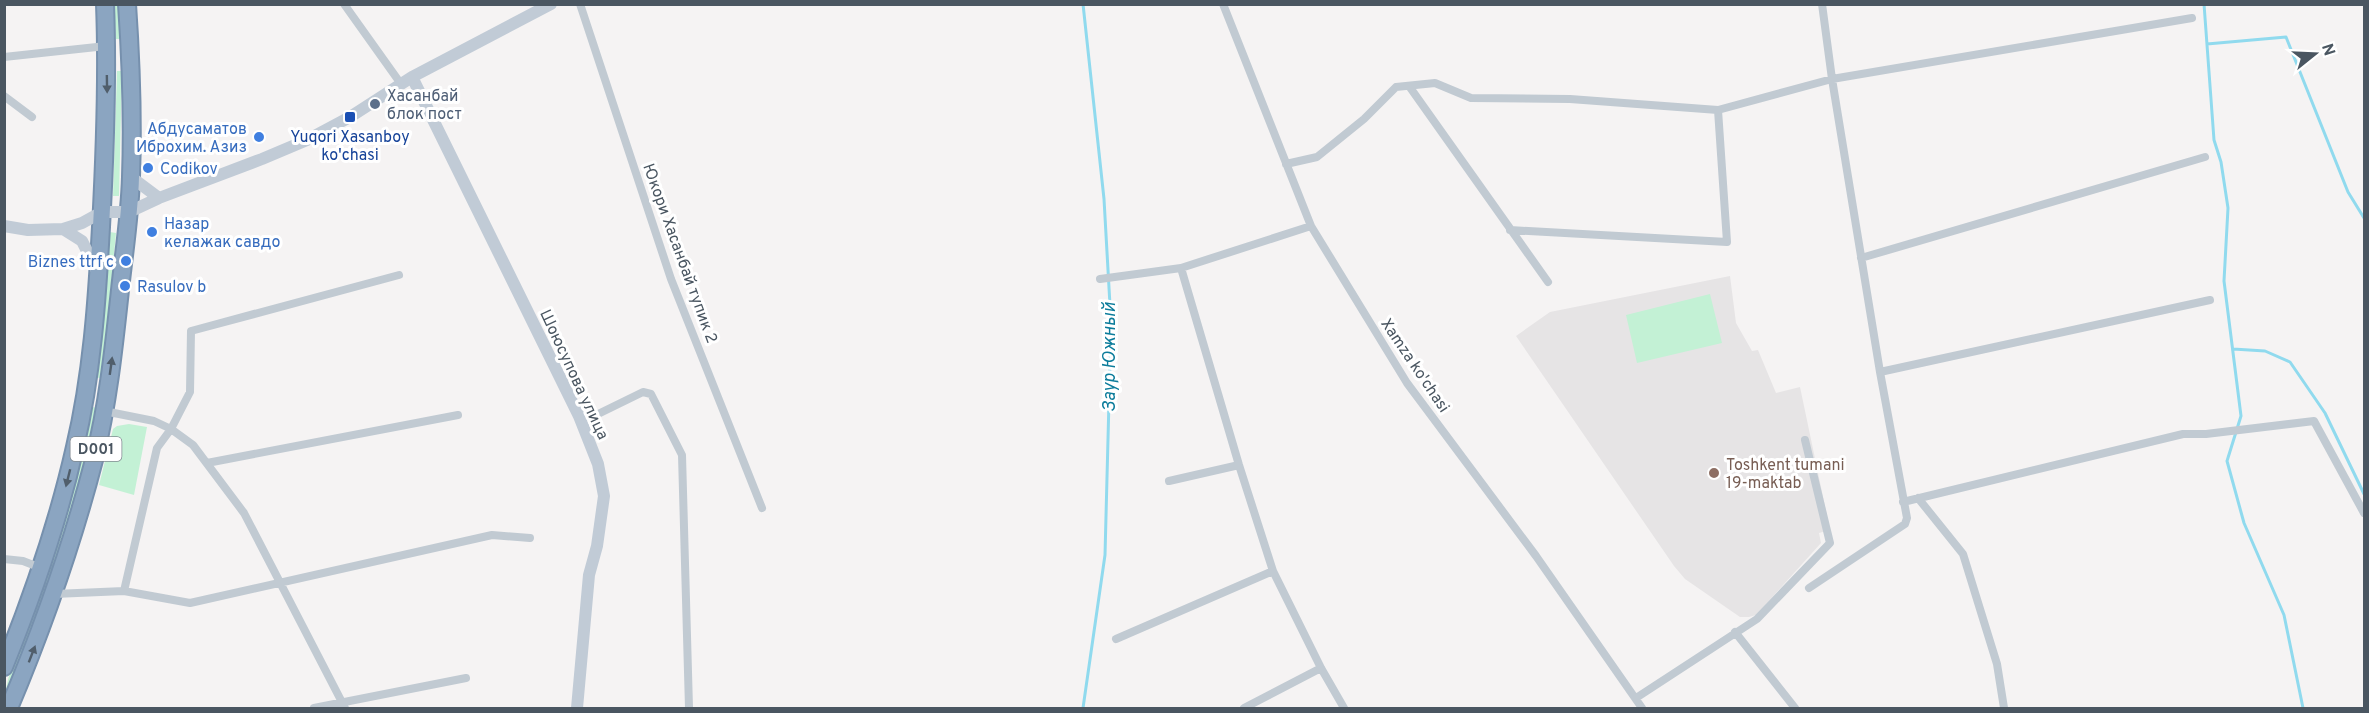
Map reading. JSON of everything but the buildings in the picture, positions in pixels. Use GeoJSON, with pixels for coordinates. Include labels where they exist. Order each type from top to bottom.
{"type":"FeatureCollection","features":[{"type":"Feature","properties":{"kind":"highway","name":"D001"},"geometry":{"type":"LineString","coordinates":[[4,667],[42,568],[68,478],[86,391],[98,279],[106,138],[105,4]]}},
{"type":"Feature","properties":{"kind":"highway","name":"D001"},"geometry":{"type":"LineString","coordinates":[[9,708],[54,594],[90,476],[106,403],[129,212],[131,177],[132,128],[127,4]]}},
{"type":"Feature","properties":{"kind":"highway"},"geometry":{"type":"LineString","coordinates":[[106,51],[129,55]]}},
{"type":"Feature","properties":{"kind":"highway"},"geometry":{"type":"LineString","coordinates":[[86,391],[106,403]]}},
{"type":"Feature","properties":{"kind":"street"},"geometry":{"type":"LineString","coordinates":[[344,4],[407,81]]}},
{"type":"Feature","properties":{"kind":"street"},"geometry":{"type":"LineString","coordinates":[[4,226],[28,230],[63,229],[82,223],[102,212],[129,212],[159,198],[262,159],[307,140],[350,117],[407,81],[532,9],[551,4]]}},
{"type":"Feature","properties":{"kind":"street","name":"Юкори Хасанбай тупик 2"},"geometry":{"type":"LineString","coordinates":[[580,4],[671,279],[762,507]]}},
{"type":"Feature","properties":{"kind":"street","name":"Xamza ko'chasi"},"geometry":{"type":"LineString","coordinates":[[1223,4],[1311,226],[1407,383],[1536,556],[1642,708]]}},
{"type":"Feature","properties":{"kind":"street"},"geometry":{"type":"LineString","coordinates":[[1809,588],[1905,524],[1907,518],[1861,258],[1822,4]]}},
{"type":"Feature","properties":{"kind":"street"},"geometry":{"type":"LineString","coordinates":[[1286,164],[1317,157],[1364,119],[1396,87],[1436,83],[1471,98],[1570,99],[1718,110],[1832,79],[2192,18]]}},
{"type":"Feature","properties":{"kind":"street"},"geometry":{"type":"LineString","coordinates":[[4,57],[106,51]]}},
{"type":"Feature","properties":{"kind":"street","name":"Шоюсупова улица"},"geometry":{"type":"LineString","coordinates":[[407,81],[579,416],[604,485],[597,546],[589,575],[577,708]]}},
{"type":"Feature","properties":{"kind":"street"},"geometry":{"type":"LineString","coordinates":[[1409,86],[1548,282]]}},
{"type":"Feature","properties":{"kind":"street"},"geometry":{"type":"LineString","coordinates":[[4,96],[32,117]]}},
{"type":"Feature","properties":{"kind":"street"},"geometry":{"type":"LineString","coordinates":[[1510,230],[1727,242],[1718,110]]}},
{"type":"Feature","properties":{"kind":"street"},"geometry":{"type":"LineString","coordinates":[[1861,258],[2205,156]]}},
{"type":"Feature","properties":{"kind":"street"},"geometry":{"type":"LineString","coordinates":[[131,177],[159,198]]}},
{"type":"Feature","properties":{"kind":"street"},"geometry":{"type":"LineString","coordinates":[[1100,279],[1181,268],[1311,226]]}},
{"type":"Feature","properties":{"kind":"street"},"geometry":{"type":"LineString","coordinates":[[63,229],[77,236],[87,247],[98,279]]}},
{"type":"Feature","properties":{"kind":"street"},"geometry":{"type":"LineString","coordinates":[[1181,268],[1273,571],[1321,668],[1344,708]]}},
{"type":"Feature","properties":{"kind":"street"},"geometry":{"type":"LineString","coordinates":[[123,591],[157,448],[171,429],[190,392],[191,331],[399,275]]}},
{"type":"Feature","properties":{"kind":"street"},"geometry":{"type":"LineString","coordinates":[[1880,372],[2210,300]]}},
{"type":"Feature","properties":{"kind":"street"},"geometry":{"type":"LineString","coordinates":[[579,416],[596,415],[643,392],[651,394],[682,455],[689,708]]}},
{"type":"Feature","properties":{"kind":"street"},"geometry":{"type":"LineString","coordinates":[[106,403],[171,429],[193,445],[244,513],[344,706]]}},
{"type":"Feature","properties":{"kind":"street"},"geometry":{"type":"LineString","coordinates":[[207,463],[458,415]]}},
{"type":"Feature","properties":{"kind":"street"},"geometry":{"type":"LineString","coordinates":[[1903,502],[2183,434],[2206,435],[2314,421],[2364,513]]}},
{"type":"Feature","properties":{"kind":"street"},"geometry":{"type":"LineString","coordinates":[[1636,698],[1757,619],[1830,543],[1805,440]]}},
{"type":"Feature","properties":{"kind":"street"},"geometry":{"type":"LineString","coordinates":[[1169,481],[1239,465]]}},
{"type":"Feature","properties":{"kind":"street"},"geometry":{"type":"LineString","coordinates":[[1918,498],[1963,554],[1997,664],[2004,708]]}},
{"type":"Feature","properties":{"kind":"street"},"geometry":{"type":"LineString","coordinates":[[54,594],[123,591],[190,603],[492,535],[530,538]]}},
{"type":"Feature","properties":{"kind":"street"},"geometry":{"type":"LineString","coordinates":[[4,559],[23,561],[42,568]]}},
{"type":"Feature","properties":{"kind":"street"},"geometry":{"type":"LineString","coordinates":[[1116,639],[1273,571]]}},
{"type":"Feature","properties":{"kind":"street"},"geometry":{"type":"LineString","coordinates":[[1735,632],[1795,708]]}},
{"type":"Feature","properties":{"kind":"street"},"geometry":{"type":"LineString","coordinates":[[1244,708],[1321,668]]}},
{"type":"Feature","properties":{"kind":"street"},"geometry":{"type":"LineString","coordinates":[[314,708],[344,706],[466,678]]}},
{"type":"Feature","properties":{"kind":"shaded area","name":"Toshkent tumani 19-maktab"},"geometry":{"type":"Polygon","coordinates":[[[1730,276],[1736,323],[1752,351],[1758,350],[1776,393],[1800,387],[1830,530],[1819,533],[1821,543],[1756,615],[1749,617],[1740,617],[1685,579],[1674,566],[1516,336],[1550,312],[1730,276]]]}},
{"type":"Feature","properties":{"kind":"green space"},"geometry":{"type":"Polygon","coordinates":[[[114,5],[120,5],[121,39],[116,39],[114,5]]]}},
{"type":"Feature","properties":{"kind":"green space"},"geometry":{"type":"Polygon","coordinates":[[[117,71],[122,71],[119,196],[113,196],[117,71]]]}},
{"type":"Feature","properties":{"kind":"green space"},"geometry":{"type":"Polygon","coordinates":[[[110,232],[116,233],[102,379],[96,377],[110,232]]]}},
{"type":"Feature","properties":{"kind":"green space"},"geometry":{"type":"Polygon","coordinates":[[[1710,294],[1722,343],[1637,363],[1626,315],[1710,294]]]}},
{"type":"Feature","properties":{"kind":"green space"},"geometry":{"type":"Polygon","coordinates":[[[92,407],[98,408],[87,458],[58,559],[5,705],[8,680],[37,606],[61,532],[92,407]]]}},
{"type":"Feature","properties":{"kind":"green space"},"geometry":{"type":"Polygon","coordinates":[[[129,424],[147,427],[134,495],[99,485],[113,429],[129,424]]]}},
{"type":"Feature","properties":{"kind":"waterway","name":"Заур Южный"},"geometry":{"type":"LineString","coordinates":[[1083,4],[1104,199],[1111,323],[1105,555],[1083,708]]}},
{"type":"Feature","properties":{"kind":"waterway"},"geometry":{"type":"LineString","coordinates":[[2204,4],[2214,140],[2221,162],[2228,208],[2224,281],[2241,416],[2227,461],[2244,523],[2284,615],[2303,708]]}},
{"type":"Feature","properties":{"kind":"waterway"},"geometry":{"type":"LineString","coordinates":[[2207,44],[2286,37],[2348,192],[2364,218]]}},
{"type":"Feature","properties":{"kind":"waterway"},"geometry":{"type":"LineString","coordinates":[[2233,349],[2265,351],[2290,362],[2325,413],[2364,494]]}},
{"type":"Feature","properties":{"kind":"place","name":"Хасанбай блок пост"},"geometry":{"type":"Point","coordinates":[375,104]}},
{"type":"Feature","properties":{"kind":"place","name":"Yuqori Xasanboy ko'chasi"},"geometry":{"type":"Point","coordinates":[350,117]}},
{"type":"Feature","properties":{"kind":"place","name":"Абдусаматов Иброхим. Азиз"},"geometry":{"type":"Point","coordinates":[259,137]}},
{"type":"Feature","properties":{"kind":"place","name":"Codikov"},"geometry":{"type":"Point","coordinates":[148,168]}},
{"type":"Feature","properties":{"kind":"place","name":"Назар келажак савдо"},"geometry":{"type":"Point","coordinates":[152,232]}},
{"type":"Feature","properties":{"kind":"place","name":"Biznes ttrf c"},"geometry":{"type":"Point","coordinates":[126,261]}},
{"type":"Feature","properties":{"kind":"place","name":"Rasulov b"},"geometry":{"type":"Point","coordinates":[125,286]}},
{"type":"Feature","properties":{"kind":"place","name":"Toshkent tumani 19-maktab"},"geometry":{"type":"Point","coordinates":[1714,473]}}]}
